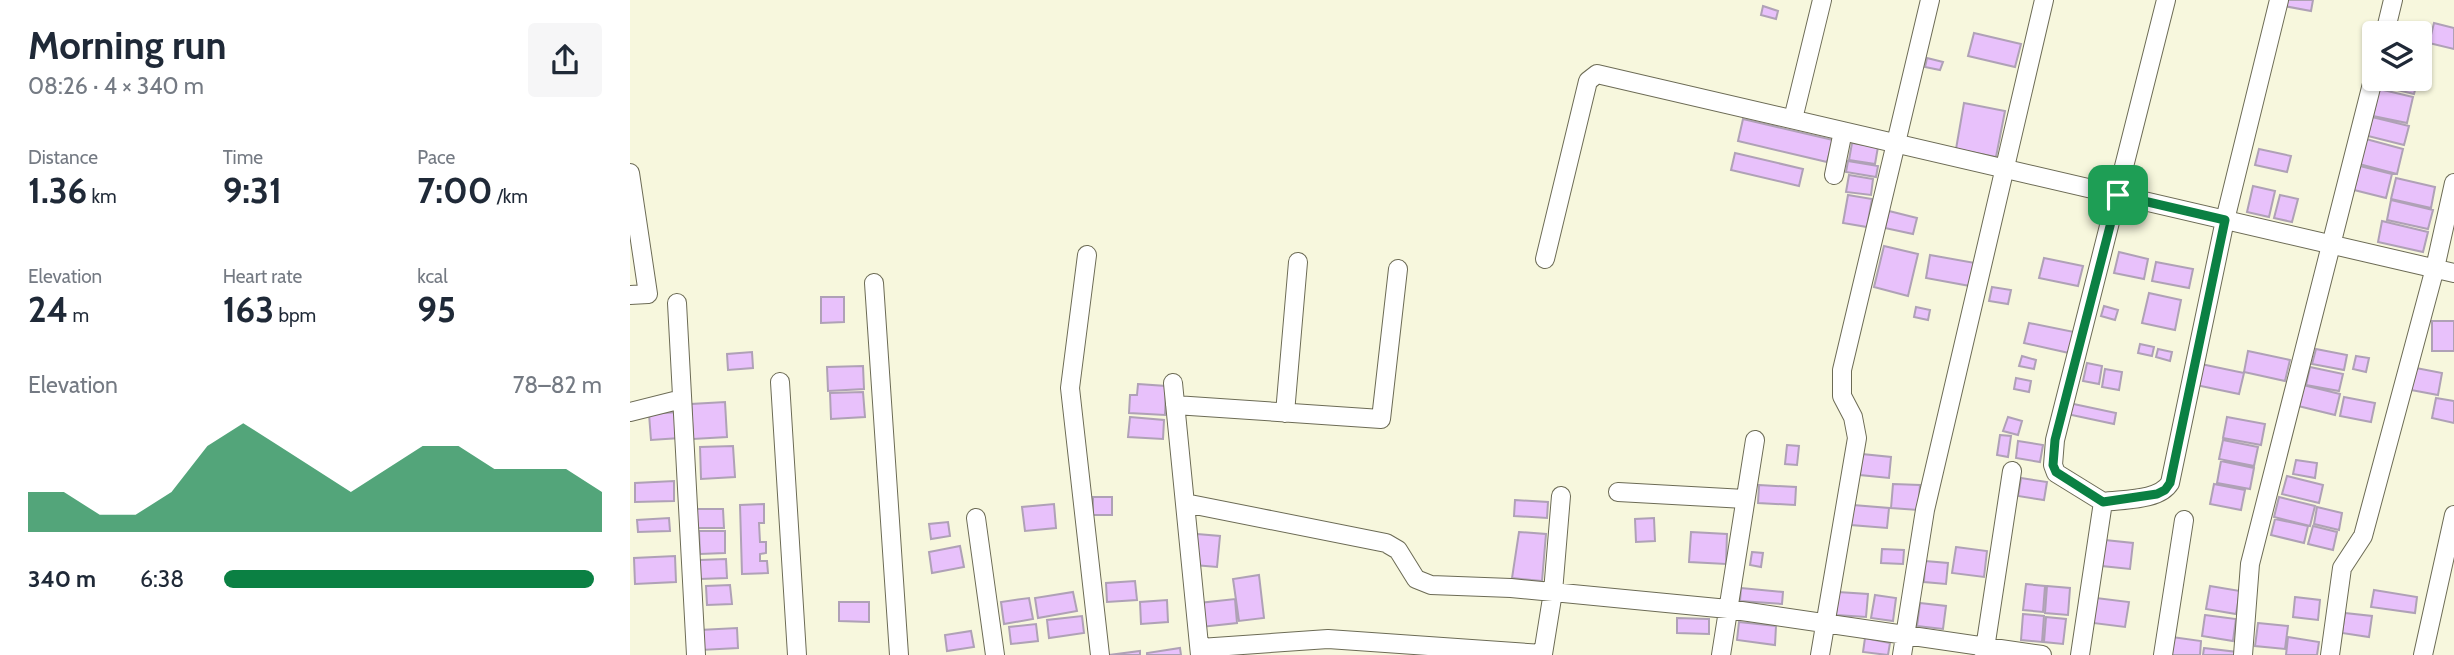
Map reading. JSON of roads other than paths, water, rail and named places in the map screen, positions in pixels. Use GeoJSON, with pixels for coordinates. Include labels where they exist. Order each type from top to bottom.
{"type":"FeatureCollection","features":[{"type":"Feature","properties":{"kind":"street"},"geometry":{"type":"LineString","coordinates":[[1793,119],[1822,0]]}},
{"type":"Feature","properties":{"kind":"street"},"geometry":{"type":"LineString","coordinates":[[1820,655],[1857,438],[1853,416],[1842,396],[1842,370],[1930,0]]}},
{"type":"Feature","properties":{"kind":"street"},"geometry":{"type":"LineString","coordinates":[[1902,655],[1925,510],[2044,0]]}},
{"type":"Feature","properties":{"kind":"street"},"geometry":{"type":"LineString","coordinates":[[2166,0],[2055,440],[2053,457],[2056,472],[2103,502],[2157,494],[2165,490],[2170,483],[2225,220],[2278,0]]}},
{"type":"Feature","properties":{"kind":"street"},"geometry":{"type":"LineString","coordinates":[[2388,21],[2393,0]]}},
{"type":"Feature","properties":{"kind":"street"},"geometry":{"type":"LineString","coordinates":[[1545,259],[1588,81],[1597,74],[2454,273]]}},
{"type":"Feature","properties":{"kind":"street"},"geometry":{"type":"LineString","coordinates":[[2243,655],[2250,564],[2370,91]]}},
{"type":"Feature","properties":{"kind":"street"},"geometry":{"type":"LineString","coordinates":[[1833,175],[1843,131]]}},
{"type":"Feature","properties":{"kind":"street"},"geometry":{"type":"LineString","coordinates":[[630,173],[648,294],[630,295]]}},
{"type":"Feature","properties":{"kind":"street"},"geometry":{"type":"LineString","coordinates":[[2330,655],[2342,568],[2363,536],[2435,268],[2454,183]]}},
{"type":"Feature","properties":{"kind":"street"},"geometry":{"type":"LineString","coordinates":[[1087,255],[1070,388],[1100,655]]}},
{"type":"Feature","properties":{"kind":"street"},"geometry":{"type":"LineString","coordinates":[[1285,413],[1298,262]]}},
{"type":"Feature","properties":{"kind":"street"},"geometry":{"type":"LineString","coordinates":[[1175,405],[1381,419],[1398,269]]}},
{"type":"Feature","properties":{"kind":"street"},"geometry":{"type":"LineString","coordinates":[[874,283],[899,655]]}},
{"type":"Feature","properties":{"kind":"street"},"geometry":{"type":"LineString","coordinates":[[677,303],[696,655]]}},
{"type":"Feature","properties":{"kind":"street"},"geometry":{"type":"LineString","coordinates":[[780,382],[797,655]]}},
{"type":"Feature","properties":{"kind":"street"},"geometry":{"type":"LineString","coordinates":[[1173,383],[1200,651],[1328,639],[1551,654],[1560,496]]}},
{"type":"Feature","properties":{"kind":"street"},"geometry":{"type":"LineString","coordinates":[[630,412],[682,399]]}},
{"type":"Feature","properties":{"kind":"street"},"geometry":{"type":"LineString","coordinates":[[1721,655],[1755,440]]}},
{"type":"Feature","properties":{"kind":"street"},"geometry":{"type":"LineString","coordinates":[[1985,651],[2012,471]]}},
{"type":"Feature","properties":{"kind":"street"},"geometry":{"type":"LineString","coordinates":[[1618,492],[1745,499]]}},
{"type":"Feature","properties":{"kind":"street"},"geometry":{"type":"LineString","coordinates":[[2080,655],[2103,502]]}},
{"type":"Feature","properties":{"kind":"street"},"geometry":{"type":"LineString","coordinates":[[1185,503],[1387,543],[1398,550],[1416,579],[1431,585],[1553,592],[1728,609],[1906,634],[1985,651],[2042,655]]}},
{"type":"Feature","properties":{"kind":"street"},"geometry":{"type":"LineString","coordinates":[[2423,655],[2454,515]]}},
{"type":"Feature","properties":{"kind":"street"},"geometry":{"type":"LineString","coordinates":[[976,518],[995,655]]}},
{"type":"Feature","properties":{"kind":"street"},"geometry":{"type":"LineString","coordinates":[[2163,655],[2184,520]]}}]}
